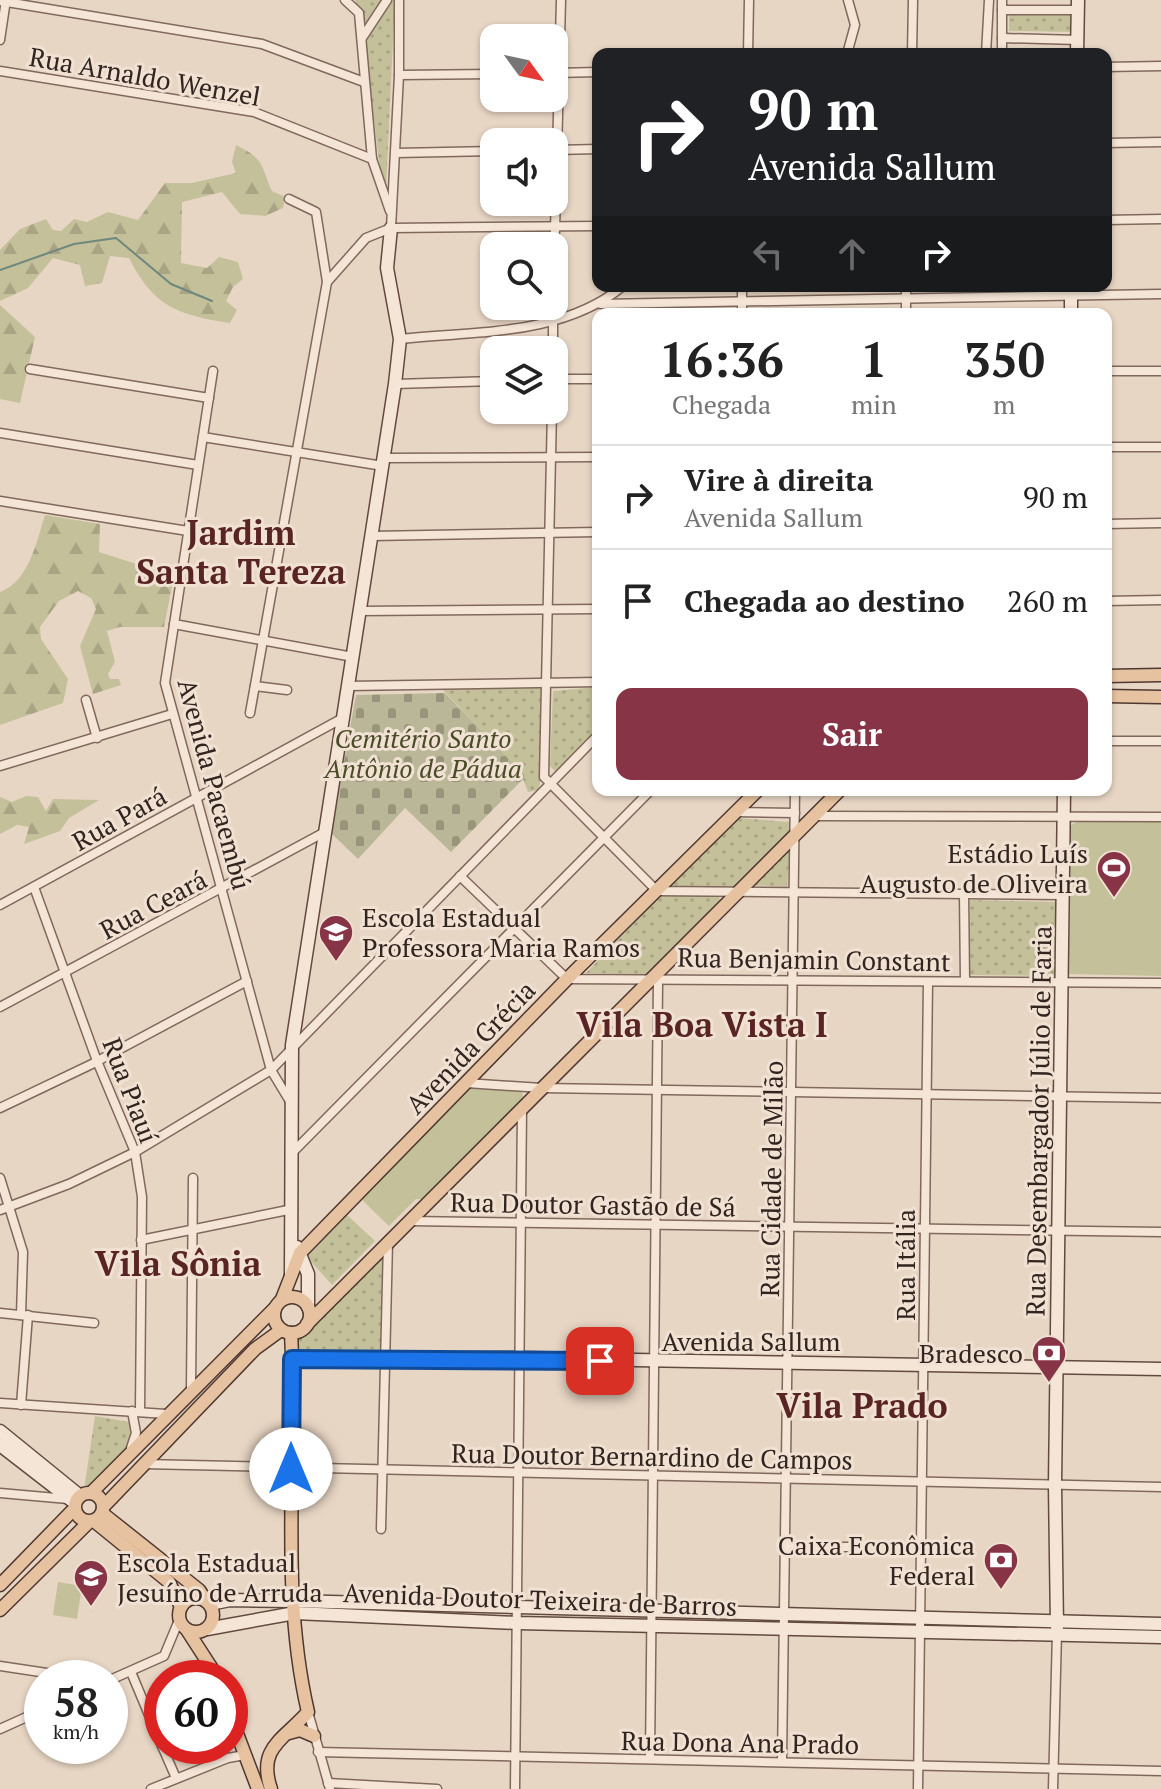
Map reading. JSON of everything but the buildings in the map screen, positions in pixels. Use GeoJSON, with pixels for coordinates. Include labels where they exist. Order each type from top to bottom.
{"type":"FeatureCollection","features":[{"type":"Feature","properties":{"kind":"main road"},"geometry":{"type":"LineString","coordinates":[[1112,676],[1161,675]]}},
{"type":"Feature","properties":{"kind":"main road"},"geometry":{"type":"LineString","coordinates":[[1112,696],[1161,697]]}},
{"type":"Feature","properties":{"kind":"main road","name":"Avenida Grécia"},"geometry":{"type":"LineString","coordinates":[[278,1304],[300,1253],[567,979],[752,796]]}},
{"type":"Feature","properties":{"kind":"main road"},"geometry":{"type":"LineString","coordinates":[[0,1610],[97,1516],[143,1464],[268,1337],[307,1324],[834,796]]}},
{"type":"Feature","properties":{"kind":"main road"},"geometry":{"type":"LineString","coordinates":[[2,1580],[78,1500],[278,1304],[297,1298],[308,1307],[307,1324]]}},
{"type":"Feature","properties":{"kind":"main road"},"geometry":{"type":"LineString","coordinates":[[271,1789],[264,1768],[268,1754],[308,1712],[297,1664],[294,1607],[292,1359],[286,1332],[274,1318],[278,1304]]}},
{"type":"Feature","properties":{"kind":"main road"},"geometry":{"type":"LineString","coordinates":[[235,1347],[247,1359]]}},
{"type":"Feature","properties":{"kind":"main road"},"geometry":{"type":"LineString","coordinates":[[142,1438],[156,1451]]}},
{"type":"Feature","properties":{"kind":"main road"},"geometry":{"type":"LineString","coordinates":[[129,1451],[143,1464]]}},
{"type":"Feature","properties":{"kind":"main road"},"geometry":{"type":"LineString","coordinates":[[78,1500],[98,1496],[97,1516]]}},
{"type":"Feature","properties":{"kind":"main road"},"geometry":{"type":"LineString","coordinates":[[78,1500],[78,1517],[97,1516],[199,1590],[213,1618],[207,1629],[196,1632],[182,1619]]}},
{"type":"Feature","properties":{"kind":"main road"},"geometry":{"type":"LineString","coordinates":[[97,1516],[169,1582],[182,1619],[207,1660]]}},
{"type":"Feature","properties":{"kind":"main road"},"geometry":{"type":"LineString","coordinates":[[182,1619],[191,1598],[207,1602]]}},
{"type":"Feature","properties":{"kind":"main road"},"geometry":{"type":"LineString","coordinates":[[289,1733],[300,1730],[314,1736]]}},
{"type":"Feature","properties":{"kind":"main road"},"geometry":{"type":"LineString","coordinates":[[248,1763],[258,1789]]}},
{"type":"Feature","properties":{"kind":"street"},"geometry":{"type":"LineString","coordinates":[[345,0],[354,5],[359,13],[372,159],[391,222]]}},
{"type":"Feature","properties":{"kind":"street"},"geometry":{"type":"LineString","coordinates":[[362,38],[387,0]]}},
{"type":"Feature","properties":{"kind":"street"},"geometry":{"type":"LineString","coordinates":[[291,1275],[292,1045],[400,339],[387,268],[396,153],[399,0]]}},
{"type":"Feature","properties":{"kind":"street"},"geometry":{"type":"LineString","coordinates":[[560,24],[561,0]]}},
{"type":"Feature","properties":{"kind":"street"},"geometry":{"type":"LineString","coordinates":[[748,48],[749,0]]}},
{"type":"Feature","properties":{"kind":"street"},"geometry":{"type":"LineString","coordinates":[[848,0],[855,25],[849,48]]}},
{"type":"Feature","properties":{"kind":"street"},"geometry":{"type":"LineString","coordinates":[[912,48],[913,0]]}},
{"type":"Feature","properties":{"kind":"street"},"geometry":{"type":"LineString","coordinates":[[986,48],[989,0]]}},
{"type":"Feature","properties":{"kind":"street"},"geometry":{"type":"LineString","coordinates":[[1002,0],[1002,48]]}},
{"type":"Feature","properties":{"kind":"street"},"geometry":{"type":"LineString","coordinates":[[0,40],[4,1],[262,44],[364,82]]}},
{"type":"Feature","properties":{"kind":"street"},"geometry":{"type":"LineString","coordinates":[[1002,10],[1078,5],[1078,47],[1002,38]]}},
{"type":"Feature","properties":{"kind":"street"},"geometry":{"type":"LineString","coordinates":[[1112,67],[1161,66]]}},
{"type":"Feature","properties":{"kind":"street","name":"Rua Arnaldo Wenzel"},"geometry":{"type":"LineString","coordinates":[[0,71],[254,112],[372,159]]}},
{"type":"Feature","properties":{"kind":"street"},"geometry":{"type":"LineString","coordinates":[[568,73],[592,72]]}},
{"type":"Feature","properties":{"kind":"street"},"geometry":{"type":"LineString","coordinates":[[399,75],[480,74]]}},
{"type":"Feature","properties":{"kind":"street"},"geometry":{"type":"LineString","coordinates":[[1112,143],[1161,142]]}},
{"type":"Feature","properties":{"kind":"street"},"geometry":{"type":"LineString","coordinates":[[568,150],[592,149]]}},
{"type":"Feature","properties":{"kind":"street"},"geometry":{"type":"LineString","coordinates":[[396,153],[480,151]]}},
{"type":"Feature","properties":{"kind":"street"},"geometry":{"type":"LineString","coordinates":[[250,713],[327,282],[316,212],[289,199]]}},
{"type":"Feature","properties":{"kind":"street"},"geometry":{"type":"LineString","coordinates":[[555,216],[555,232]]}},
{"type":"Feature","properties":{"kind":"street"},"geometry":{"type":"LineString","coordinates":[[1112,220],[1161,219]]}},
{"type":"Feature","properties":{"kind":"street"},"geometry":{"type":"LineString","coordinates":[[327,282],[366,238],[391,222],[592,226]]}},
{"type":"Feature","properties":{"kind":"street"},"geometry":{"type":"LineString","coordinates":[[400,339],[553,323],[601,304],[616,292]]}},
{"type":"Feature","properties":{"kind":"street"},"geometry":{"type":"LineString","coordinates":[[742,292],[742,308]]}},
{"type":"Feature","properties":{"kind":"street"},"geometry":{"type":"LineString","coordinates":[[906,292],[906,308]]}},
{"type":"Feature","properties":{"kind":"street"},"geometry":{"type":"LineString","coordinates":[[601,304],[906,299],[1050,292]]}},
{"type":"Feature","properties":{"kind":"street"},"geometry":{"type":"LineString","coordinates":[[1101,292],[1161,294]]}},
{"type":"Feature","properties":{"kind":"street"},"geometry":{"type":"LineString","coordinates":[[553,323],[553,336]]}},
{"type":"Feature","properties":{"kind":"street"},"geometry":{"type":"LineString","coordinates":[[30,369],[209,398]]}},
{"type":"Feature","properties":{"kind":"street","name":"Avenida Pacaembú"},"geometry":{"type":"LineString","coordinates":[[213,371],[165,671],[172,714],[271,1070],[291,1104]]}},
{"type":"Feature","properties":{"kind":"street"},"geometry":{"type":"LineString","coordinates":[[1112,371],[1161,371]]}},
{"type":"Feature","properties":{"kind":"street"},"geometry":{"type":"LineString","coordinates":[[568,379],[592,379]]}},
{"type":"Feature","properties":{"kind":"street"},"geometry":{"type":"LineString","coordinates":[[395,384],[480,381]]}},
{"type":"Feature","properties":{"kind":"street"},"geometry":{"type":"LineString","coordinates":[[552,424],[544,777],[657,891],[1062,895]]}},
{"type":"Feature","properties":{"kind":"street"},"geometry":{"type":"LineString","coordinates":[[0,433],[198,465]]}},
{"type":"Feature","properties":{"kind":"street"},"geometry":{"type":"LineString","coordinates":[[203,437],[296,453],[383,462],[592,457]]}},
{"type":"Feature","properties":{"kind":"street"},"geometry":{"type":"LineString","coordinates":[[1112,447],[1161,447]]}},
{"type":"Feature","properties":{"kind":"street"},"geometry":{"type":"LineString","coordinates":[[0,501],[188,531]]}},
{"type":"Feature","properties":{"kind":"street"},"geometry":{"type":"LineString","coordinates":[[1112,524],[1161,523]]}},
{"type":"Feature","properties":{"kind":"street"},"geometry":{"type":"LineString","coordinates":[[372,536],[592,532]]}},
{"type":"Feature","properties":{"kind":"street"},"geometry":{"type":"LineString","coordinates":[[1112,601],[1161,600]]}},
{"type":"Feature","properties":{"kind":"street"},"geometry":{"type":"LineString","coordinates":[[360,611],[592,609]]}},
{"type":"Feature","properties":{"kind":"street"},"geometry":{"type":"LineString","coordinates":[[174,624],[353,657]]}},
{"type":"Feature","properties":{"kind":"street"},"geometry":{"type":"LineString","coordinates":[[348,686],[592,682]]}},
{"type":"Feature","properties":{"kind":"street"},"geometry":{"type":"LineString","coordinates":[[255,686],[287,690]]}},
{"type":"Feature","properties":{"kind":"street"},"geometry":{"type":"LineString","coordinates":[[86,700],[97,738]]}},
{"type":"Feature","properties":{"kind":"street"},"geometry":{"type":"LineString","coordinates":[[0,766],[172,714]]}},
{"type":"Feature","properties":{"kind":"street","name":"Rua Pará"},"geometry":{"type":"LineString","coordinates":[[0,905],[341,719]]}},
{"type":"Feature","properties":{"kind":"street"},"geometry":{"type":"LineString","coordinates":[[4,1209],[135,1152],[271,1070],[292,1045],[592,741]]}},
{"type":"Feature","properties":{"kind":"street"},"geometry":{"type":"LineString","coordinates":[[1112,741],[1161,741]]}},
{"type":"Feature","properties":{"kind":"street"},"geometry":{"type":"LineString","coordinates":[[293,1152],[645,796]]}},
{"type":"Feature","properties":{"kind":"street","name":"Rua Cidade de Milão"},"geometry":{"type":"LineString","coordinates":[[782,1761],[795,796]]}},
{"type":"Feature","properties":{"kind":"street","name":"Rua Desembargador Júlio de Faria"},"geometry":{"type":"LineString","coordinates":[[1053,1789],[1064,796]]}},
{"type":"Feature","properties":{"kind":"street"},"geometry":{"type":"LineString","coordinates":[[736,812],[795,813]]}},
{"type":"Feature","properties":{"kind":"street"},"geometry":{"type":"LineString","coordinates":[[814,816],[1161,817]]}},
{"type":"Feature","properties":{"kind":"street","name":"Rua Ceará"},"geometry":{"type":"LineString","coordinates":[[0,1007],[323,833]]}},
{"type":"Feature","properties":{"kind":"street"},"geometry":{"type":"LineString","coordinates":[[460,876],[567,979]]}},
{"type":"Feature","properties":{"kind":"street","name":"Rua Piauí"},"geometry":{"type":"LineString","coordinates":[[34,887],[97,1061],[135,1152],[141,1190],[141,1240],[136,1433],[129,1451]]}},
{"type":"Feature","properties":{"kind":"street"},"geometry":{"type":"LineString","coordinates":[[964,893],[965,981]]}},
{"type":"Feature","properties":{"kind":"street"},"geometry":{"type":"LineString","coordinates":[[650,1758],[658,983],[654,977]]}},
{"type":"Feature","properties":{"kind":"street","name":"Rua Benjamin Constant"},"geometry":{"type":"LineString","coordinates":[[567,979],[641,980],[654,977],[793,982],[1161,983]]}},
{"type":"Feature","properties":{"kind":"street"},"geometry":{"type":"LineString","coordinates":[[0,1108],[97,1061],[247,981]]}},
{"type":"Feature","properties":{"kind":"street","name":"Rua Itália"},"geometry":{"type":"LineString","coordinates":[[918,1789],[928,982]]}},
{"type":"Feature","properties":{"kind":"street"},"geometry":{"type":"LineString","coordinates":[[466,1083],[542,1088],[1161,1098]]}},
{"type":"Feature","properties":{"kind":"street"},"geometry":{"type":"LineString","coordinates":[[515,1789],[522,1109]]}},
{"type":"Feature","properties":{"kind":"street"},"geometry":{"type":"LineString","coordinates":[[0,1178],[4,1209],[24,1261],[21,1405]]}},
{"type":"Feature","properties":{"kind":"street"},"geometry":{"type":"LineString","coordinates":[[191,1390],[193,1178]]}},
{"type":"Feature","properties":{"kind":"street"},"geometry":{"type":"LineString","coordinates":[[141,1240],[293,1209]]}},
{"type":"Feature","properties":{"kind":"street","name":"Rua Doutor Gastão de Sá"},"geometry":{"type":"LineString","coordinates":[[408,1221],[1161,1232]]}},
{"type":"Feature","properties":{"kind":"street"},"geometry":{"type":"LineString","coordinates":[[381,1529],[388,1241]]}},
{"type":"Feature","properties":{"kind":"street"},"geometry":{"type":"LineString","coordinates":[[291,1242],[300,1253],[310,1285],[308,1307]]}},
{"type":"Feature","properties":{"kind":"street"},"geometry":{"type":"LineString","coordinates":[[0,1313],[94,1323]]}},
{"type":"Feature","properties":{"kind":"street","name":"Avenida Sallum"},"geometry":{"type":"LineString","coordinates":[[292,1359],[521,1358],[653,1363],[1161,1369]]}},
{"type":"Feature","properties":{"kind":"street"},"geometry":{"type":"LineString","coordinates":[[0,1403],[166,1414]]}},
{"type":"Feature","properties":{"kind":"street"},"geometry":{"type":"LineString","coordinates":[[0,1431],[78,1500]]}},
{"type":"Feature","properties":{"kind":"street"},"geometry":{"type":"LineString","coordinates":[[0,1445],[78,1500]]}},
{"type":"Feature","properties":{"kind":"street","name":"Rua Doutor Bernardino de Campos"},"geometry":{"type":"LineString","coordinates":[[143,1464],[1161,1487]]}},
{"type":"Feature","properties":{"kind":"street"},"geometry":{"type":"LineString","coordinates":[[0,1493],[78,1500]]}},
{"type":"Feature","properties":{"kind":"street"},"geometry":{"type":"LineString","coordinates":[[786,1547],[863,1547]]}},
{"type":"Feature","properties":{"kind":"street"},"geometry":{"type":"LineString","coordinates":[[2,1580],[20,1590]]}},
{"type":"Feature","properties":{"kind":"street","name":"Avenida Doutor Teixeira de Barros"},"geometry":{"type":"LineString","coordinates":[[207,1602],[230,1600],[517,1623],[650,1625],[785,1621],[1057,1626],[1161,1624]]}},
{"type":"Feature","properties":{"kind":"street","name":"Avenida Doutor Teixeira de Barros"},"geometry":{"type":"LineString","coordinates":[[207,1629],[294,1607],[650,1610],[785,1621]]}},
{"type":"Feature","properties":{"kind":"street"},"geometry":{"type":"LineString","coordinates":[[128,1673],[164,1656],[182,1619]]}},
{"type":"Feature","properties":{"kind":"street","name":"Avenida Doutor Teixeira de Barros"},"geometry":{"type":"LineString","coordinates":[[1057,1626],[1161,1637]]}},
{"type":"Feature","properties":{"kind":"street"},"geometry":{"type":"LineString","coordinates":[[0,1666],[24,1670]]}},
{"type":"Feature","properties":{"kind":"street"},"geometry":{"type":"LineString","coordinates":[[131,1672],[144,1703]]}},
{"type":"Feature","properties":{"kind":"street"},"geometry":{"type":"LineString","coordinates":[[308,1712],[329,1786],[437,1789]]}},
{"type":"Feature","properties":{"kind":"street"},"geometry":{"type":"LineString","coordinates":[[0,1729],[24,1718]]}},
{"type":"Feature","properties":{"kind":"street","name":"Rua Dona Ana Prado"},"geometry":{"type":"LineString","coordinates":[[318,1752],[1161,1771]]}},
{"type":"Feature","properties":{"kind":"street"},"geometry":{"type":"LineString","coordinates":[[170,1764],[176,1778]]}},
{"type":"Feature","properties":{"kind":"street"},"geometry":{"type":"LineString","coordinates":[[151,1789],[218,1764]]}},
{"type":"Feature","properties":{"kind":"green space"},"geometry":{"type":"Polygon","coordinates":[[[355,0],[395,0],[386,188],[381,180],[362,15],[355,0]]]}},
{"type":"Feature","properties":{"kind":"green space"},"geometry":{"type":"Polygon","coordinates":[[[1009,13],[1074,15],[1074,32],[1009,31],[1009,13]]]}},
{"type":"Feature","properties":{"kind":"green space"},"geometry":{"type":"Polygon","coordinates":[[[236,145],[257,159],[272,191],[285,197],[283,208],[265,216],[240,214],[222,192],[182,202],[181,263],[207,268],[219,257],[238,262],[243,279],[233,287],[226,301],[237,310],[230,323],[169,306],[148,288],[129,258],[110,256],[102,283],[85,286],[80,265],[53,258],[28,288],[0,301],[0,250],[20,229],[46,219],[53,230],[61,231],[74,219],[87,222],[108,212],[138,220],[165,183],[192,183],[236,173],[232,162],[236,145]]]}},
{"type":"Feature","properties":{"kind":"green space"},"geometry":{"type":"Polygon","coordinates":[[[0,305],[35,337],[20,403],[0,399],[0,305]]]}},
{"type":"Feature","properties":{"kind":"green space"},"geometry":{"type":"Polygon","coordinates":[[[45,515],[100,524],[99,552],[174,576],[164,627],[120,627],[107,631],[115,662],[108,674],[110,679],[119,679],[121,685],[93,694],[80,646],[96,609],[91,598],[78,591],[59,601],[40,627],[41,639],[68,679],[63,703],[0,725],[0,592],[10,587],[25,570],[45,515]]]}},
{"type":"Feature","properties":{"kind":"green space"},"geometry":{"type":"Polygon","coordinates":[[[541,688],[540,783],[538,790],[528,792],[523,779],[525,776],[442,689],[541,688]]]}},
{"type":"Feature","properties":{"kind":"green space"},"geometry":{"type":"Polygon","coordinates":[[[592,688],[592,737],[561,769],[555,771],[550,766],[553,691],[592,688]]]}},
{"type":"Feature","properties":{"kind":"green space","name":"Cemitério Santo Antônio de Pádua"},"geometry":{"type":"Polygon","coordinates":[[[445,693],[526,776],[451,852],[405,808],[358,859],[331,833],[356,695],[445,693]]]}},
{"type":"Feature","properties":{"kind":"green space"},"geometry":{"type":"Polygon","coordinates":[[[26,796],[38,797],[46,811],[53,799],[99,800],[69,818],[60,831],[24,844],[29,827],[17,825],[0,834],[0,797],[12,802],[26,796]]]}},
{"type":"Feature","properties":{"kind":"green space"},"geometry":{"type":"Polygon","coordinates":[[[738,818],[790,822],[789,831],[732,887],[669,887],[738,818]]]}},
{"type":"Feature","properties":{"kind":"green space","name":"Estádio Luís Augusto de Oliveira"},"geometry":{"type":"Polygon","coordinates":[[[1078,821],[1161,821],[1161,976],[1067,974],[1068,827],[1078,821]]]}},
{"type":"Feature","properties":{"kind":"green space"},"geometry":{"type":"Polygon","coordinates":[[[791,838],[787,887],[752,885],[791,838]]]}},
{"type":"Feature","properties":{"kind":"green space"},"geometry":{"type":"Polygon","coordinates":[[[661,895],[717,895],[720,899],[648,974],[586,973],[661,895]]]}},
{"type":"Feature","properties":{"kind":"green space"},"geometry":{"type":"Polygon","coordinates":[[[970,900],[1056,902],[1054,976],[969,975],[970,900]]]}},
{"type":"Feature","properties":{"kind":"green space"},"geometry":{"type":"Polygon","coordinates":[[[468,1086],[522,1091],[523,1097],[422,1199],[416,1199],[389,1226],[362,1200],[468,1086]]]}},
{"type":"Feature","properties":{"kind":"green space"},"geometry":{"type":"Polygon","coordinates":[[[347,1215],[375,1241],[332,1285],[307,1257],[347,1215]]]}},
{"type":"Feature","properties":{"kind":"green space"},"geometry":{"type":"Polygon","coordinates":[[[379,1254],[383,1260],[383,1351],[296,1351],[297,1339],[379,1254]]]}},
{"type":"Feature","properties":{"kind":"green space"},"geometry":{"type":"Polygon","coordinates":[[[95,1416],[129,1422],[134,1428],[130,1445],[84,1490],[95,1416]]]}},
{"type":"Feature","properties":{"kind":"green space"},"geometry":{"type":"Polygon","coordinates":[[[58,1582],[82,1586],[77,1619],[53,1615],[58,1582]]]}},
{"type":"Feature","properties":{"kind":"waterway"},"geometry":{"type":"LineString","coordinates":[[0,270],[74,244],[116,238],[171,284],[212,301]]}},
{"type":"Feature","properties":{"kind":"place","name":"Estádio Luís Augusto de Oliveira"},"geometry":{"type":"Point","coordinates":[1114,899]}},
{"type":"Feature","properties":{"kind":"place","name":"Escola Estadual Professora Maria Ramos"},"geometry":{"type":"Point","coordinates":[336,963]}},
{"type":"Feature","properties":{"kind":"place","name":"Bradesco"},"geometry":{"type":"Point","coordinates":[1049,1384]}},
{"type":"Feature","properties":{"kind":"place","name":"Caixa Econômica Federal"},"geometry":{"type":"Point","coordinates":[1001,1591]}},
{"type":"Feature","properties":{"kind":"place","name":"Escola Estadual Jesuíno de Arruda"},"geometry":{"type":"Point","coordinates":[91,1608]}},
{"type":"Feature","properties":{"kind":"district","name":"Jardim Santa Tereza"},"geometry":{"type":"Point","coordinates":[241,552]}},
{"type":"Feature","properties":{"kind":"district","name":"Vila Boa Vista I"},"geometry":{"type":"Point","coordinates":[702,1024]}},
{"type":"Feature","properties":{"kind":"district","name":"Vila Sônia"},"geometry":{"type":"Point","coordinates":[178,1263]}},
{"type":"Feature","properties":{"kind":"district","name":"Vila Prado"},"geometry":{"type":"Point","coordinates":[862,1405]}},
{"type":"Feature","properties":{"kind":"route"},"geometry":{"type":"LineString","coordinates":[[291,1469],[292,1359],[521,1358],[600,1361]]}}]}
